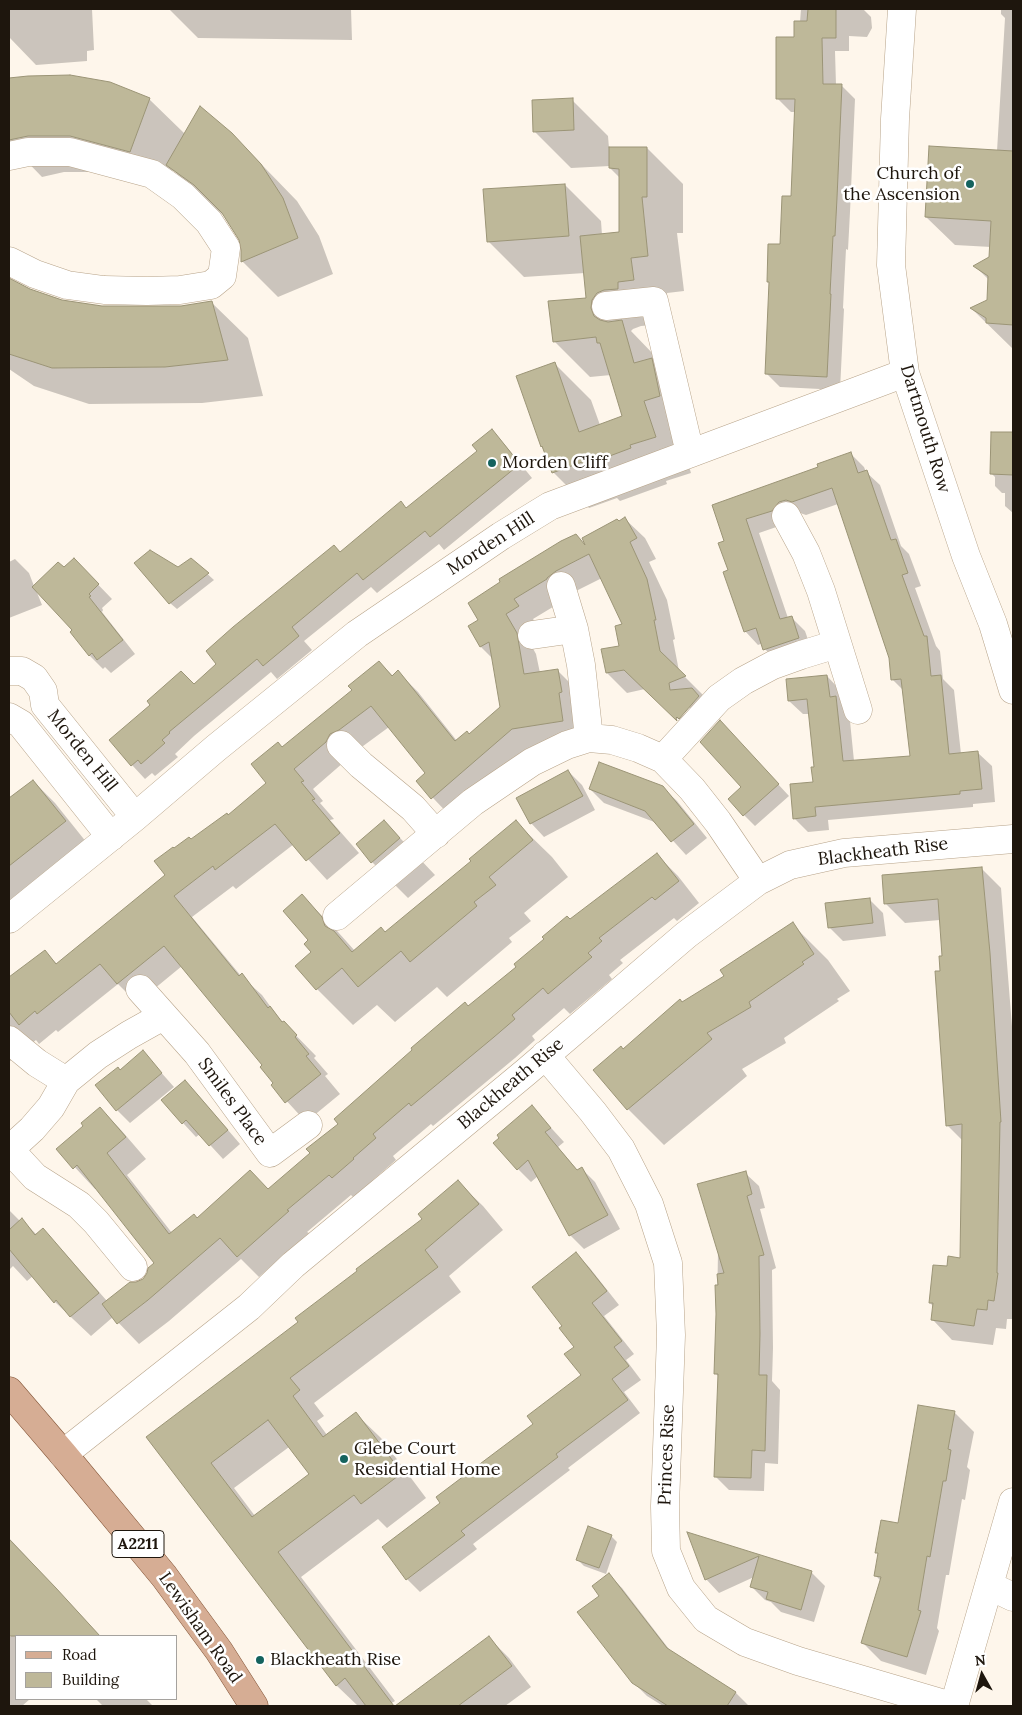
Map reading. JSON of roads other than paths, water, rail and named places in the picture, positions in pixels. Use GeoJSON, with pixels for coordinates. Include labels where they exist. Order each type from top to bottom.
{"type":"FeatureCollection","features":[{"type":"Feature","properties":{"kind":"main road","name":"Lewisham Road"},"geometry":{"type":"LineString","coordinates":[[9,1392],[164,1576],[219,1651],[254,1706]]}},
{"type":"Feature","properties":{"kind":"street","name":"Dartmouth Row"},"geometry":{"type":"LineString","coordinates":[[902,9],[895,119],[890,266],[905,373],[963,548],[993,624],[1013,690]]}},
{"type":"Feature","properties":{"kind":"street"},"geometry":{"type":"LineString","coordinates":[[9,156],[28,152],[70,152],[152,174],[183,196],[209,222],[226,248],[222,276],[211,285],[180,290],[104,290],[67,285],[35,274],[9,260]]}},
{"type":"Feature","properties":{"kind":"street"},"geometry":{"type":"LineString","coordinates":[[606,306],[654,301],[690,453]]}},
{"type":"Feature","properties":{"kind":"street","name":"Morden Hill"},"geometry":{"type":"LineString","coordinates":[[9,919],[357,634],[500,536],[550,506],[905,373]]}},
{"type":"Feature","properties":{"kind":"street"},"geometry":{"type":"LineString","coordinates":[[786,516],[806,553],[821,591],[858,710]]}},
{"type":"Feature","properties":{"kind":"street"},"geometry":{"type":"LineString","coordinates":[[561,586],[574,628],[581,665],[589,738]]}},
{"type":"Feature","properties":{"kind":"street"},"geometry":{"type":"LineString","coordinates":[[532,635],[574,628]]}},
{"type":"Feature","properties":{"kind":"street"},"geometry":{"type":"LineString","coordinates":[[663,760],[719,698],[743,681],[773,666],[837,644]]}},
{"type":"Feature","properties":{"kind":"street","name":"Morden Hill"},"geometry":{"type":"LineString","coordinates":[[9,671],[22,671],[34,678],[43,692],[46,705],[135,817]]}},
{"type":"Feature","properties":{"kind":"street","name":"Morden Hill"},"geometry":{"type":"LineString","coordinates":[[9,717],[21,724],[111,837]]}},
{"type":"Feature","properties":{"kind":"street"},"geometry":{"type":"LineString","coordinates":[[337,916],[473,802],[532,762],[567,745],[589,738],[612,740],[638,748],[663,760],[692,789],[718,822],[758,881]]}},
{"type":"Feature","properties":{"kind":"street"},"geometry":{"type":"LineString","coordinates":[[341,745],[361,765],[412,808],[436,834]]}},
{"type":"Feature","properties":{"kind":"street","name":"Blackheath Rise"},"geometry":{"type":"LineString","coordinates":[[63,1454],[249,1307],[293,1265],[686,935],[758,881],[790,865],[844,853],[1013,839]]}},
{"type":"Feature","properties":{"kind":"street","name":"Smiles Place"},"geometry":{"type":"LineString","coordinates":[[140,989],[196,1053],[270,1153],[308,1125]]}},
{"type":"Feature","properties":{"kind":"street"},"geometry":{"type":"LineString","coordinates":[[133,1267],[96,1222],[79,1205],[35,1178],[9,1150],[32,1129],[51,1107],[66,1081],[98,1055],[163,1016]]}},
{"type":"Feature","properties":{"kind":"street"},"geometry":{"type":"LineString","coordinates":[[9,1040],[37,1063],[66,1081]]}},
{"type":"Feature","properties":{"kind":"street","name":"Princes Rise"},"geometry":{"type":"LineString","coordinates":[[545,1055],[621,1149],[649,1204],[668,1264],[671,1335],[665,1506],[666,1551],[681,1588],[706,1619],[745,1642],[798,1661],[952,1706]]}},
{"type":"Feature","properties":{"kind":"street"},"geometry":{"type":"LineString","coordinates":[[952,1706],[1002,1592],[1013,1502]]}},
{"type":"Feature","properties":{"kind":"place","name":"Church of the Ascension"},"geometry":{"type":"Point","coordinates":[970,184]}},
{"type":"Feature","properties":{"kind":"place","name":"Morden Cliff"},"geometry":{"type":"Point","coordinates":[492,463]}},
{"type":"Feature","properties":{"kind":"place","name":"Glebe Court Residential Home"},"geometry":{"type":"Point","coordinates":[344,1459]}},
{"type":"Feature","properties":{"kind":"place","name":"Blackheath Rise"},"geometry":{"type":"Point","coordinates":[260,1660]}}]}
